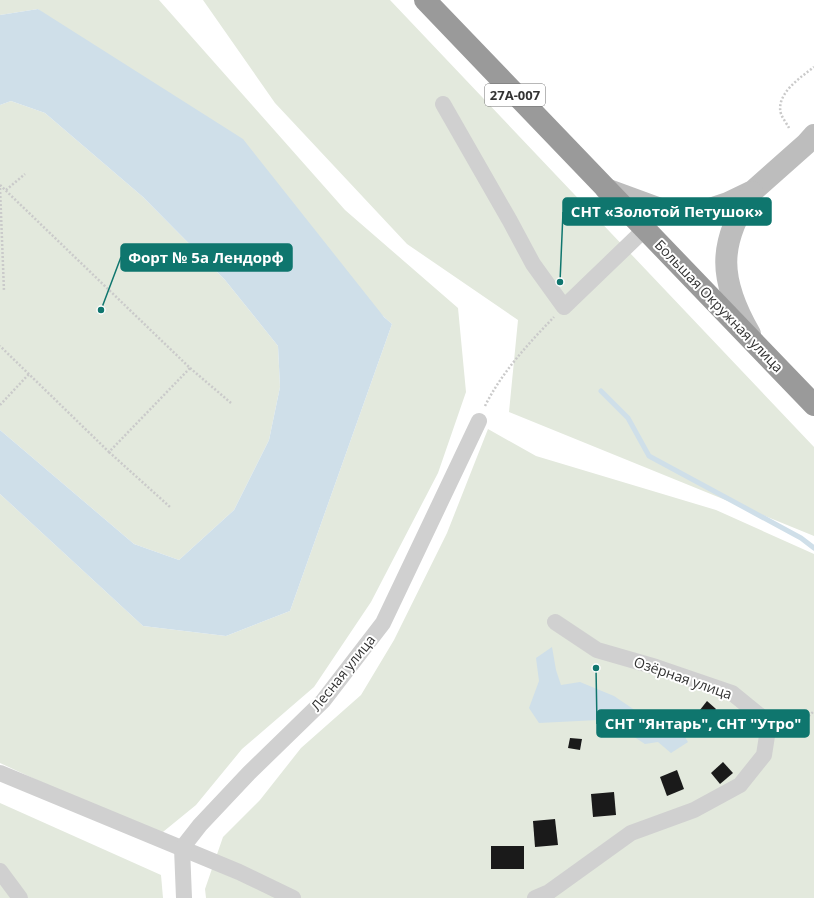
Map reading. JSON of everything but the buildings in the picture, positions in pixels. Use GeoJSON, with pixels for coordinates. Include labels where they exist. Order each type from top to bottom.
{"type":"FeatureCollection","features":[{"type":"Feature","properties":{"kind":"highway","name":"Большая Окружная улица"},"geometry":{"type":"LineString","coordinates":[[425,0],[814,405]]}},
{"type":"Feature","properties":{"kind":"street"},"geometry":{"type":"LineString","coordinates":[[443,104],[510,221],[532,264],[564,307],[645,229]]}},
{"type":"Feature","properties":{"kind":"street"},"geometry":{"type":"LineString","coordinates":[[606,189],[655,208],[675,213],[687,214],[712,210],[753,191],[813,138]]}},
{"type":"Feature","properties":{"kind":"street"},"geometry":{"type":"LineString","coordinates":[[753,191],[735,220],[729,240],[726,264],[730,291],[739,315],[758,347]]}},
{"type":"Feature","properties":{"kind":"street","name":"Лесная улица"},"geometry":{"type":"LineString","coordinates":[[182,848],[200,825],[249,773],[323,701],[383,623],[479,421]]}},
{"type":"Feature","properties":{"kind":"street","name":"Озёрная улица"},"geometry":{"type":"LineString","coordinates":[[555,622],[597,650],[656,667],[732,693],[769,723]]}},
{"type":"Feature","properties":{"kind":"street"},"geometry":{"type":"LineString","coordinates":[[535,898],[549,892],[631,833],[694,810],[740,785],[764,755],[769,723]]}},
{"type":"Feature","properties":{"kind":"street"},"geometry":{"type":"LineString","coordinates":[[0,773],[239,872],[293,898]]}},
{"type":"Feature","properties":{"kind":"street"},"geometry":{"type":"LineString","coordinates":[[182,848],[184,898]]}},
{"type":"Feature","properties":{"kind":"street"},"geometry":{"type":"LineString","coordinates":[[0,871],[20,898]]}},
{"type":"Feature","properties":{"kind":"path"},"geometry":{"type":"LineString","coordinates":[[789,128],[781,114],[781,100],[791,86],[814,66]]}},
{"type":"Feature","properties":{"kind":"path"},"geometry":{"type":"LineString","coordinates":[[6,190],[25,174]]}},
{"type":"Feature","properties":{"kind":"path"},"geometry":{"type":"LineString","coordinates":[[0,184],[190,368],[231,403]]}},
{"type":"Feature","properties":{"kind":"path"},"geometry":{"type":"LineString","coordinates":[[0,188],[4,291]]}},
{"type":"Feature","properties":{"kind":"path"},"geometry":{"type":"LineString","coordinates":[[479,421],[492,393],[522,350],[564,307]]}},
{"type":"Feature","properties":{"kind":"path"},"geometry":{"type":"LineString","coordinates":[[0,346],[109,452],[170,506]]}},
{"type":"Feature","properties":{"kind":"path"},"geometry":{"type":"LineString","coordinates":[[109,452],[190,368]]}},
{"type":"Feature","properties":{"kind":"path"},"geometry":{"type":"LineString","coordinates":[[0,405],[29,374]]}},
{"type":"Feature","properties":{"kind":"path"},"geometry":{"type":"LineString","coordinates":[[769,723],[796,727],[814,711]]}},
{"type":"Feature","properties":{"kind":"shaded area"},"geometry":{"type":"Polygon","coordinates":[[[0,0],[159,0],[345,210],[458,308],[466,392],[438,473],[371,602],[314,687],[242,749],[196,805],[158,836],[0,763],[0,494],[143,626],[226,636],[290,611],[392,324],[38,9],[0,15],[0,0]]]}},
{"type":"Feature","properties":{"kind":"shaded area"},"geometry":{"type":"Polygon","coordinates":[[[203,0],[390,0],[814,447],[814,536],[509,412],[518,320],[407,244],[275,103],[203,0]]]}},
{"type":"Feature","properties":{"kind":"shaded area"},"geometry":{"type":"Polygon","coordinates":[[[38,9],[243,139],[384,317],[392,324],[290,611],[226,636],[143,626],[0,494],[0,430],[134,544],[179,560],[234,510],[269,440],[280,387],[278,346],[225,280],[143,197],[45,113],[11,101],[0,105],[0,15],[38,9]]]}},
{"type":"Feature","properties":{"kind":"shaded area"},"geometry":{"type":"Polygon","coordinates":[[[11,101],[45,113],[143,197],[225,280],[278,346],[280,387],[269,440],[234,510],[179,560],[134,544],[0,430],[0,105],[11,101]]]}},
{"type":"Feature","properties":{"kind":"shaded area"},"geometry":{"type":"Polygon","coordinates":[[[488,429],[536,456],[716,510],[814,554],[814,898],[206,898],[205,889],[223,837],[260,800],[301,748],[361,695],[394,640],[447,533],[488,429]]]}},
{"type":"Feature","properties":{"kind":"shaded area"},"geometry":{"type":"Polygon","coordinates":[[[552,647],[556,670],[561,685],[580,682],[614,696],[645,717],[675,721],[688,742],[671,753],[658,742],[645,744],[622,729],[598,720],[539,723],[529,708],[539,681],[536,658],[552,647]]]}},
{"type":"Feature","properties":{"kind":"shaded area"},"geometry":{"type":"Polygon","coordinates":[[[0,803],[161,875],[163,898],[0,898],[0,803]]]}},
{"type":"Feature","properties":{"kind":"waterway"},"geometry":{"type":"LineString","coordinates":[[601,391],[628,418],[649,456],[801,538],[814,548]]}},
{"type":"Feature","properties":{"kind":"place","name":"СНТ «Золотой Петушок»"},"geometry":{"type":"Point","coordinates":[560,282]}},
{"type":"Feature","properties":{"kind":"place","name":"Форт № 5а Лендорф"},"geometry":{"type":"Point","coordinates":[101,310]}},
{"type":"Feature","properties":{"kind":"place","name":"СНТ \"Янтарь\", СНТ \"Утро\""},"geometry":{"type":"Point","coordinates":[596,668]}}]}
